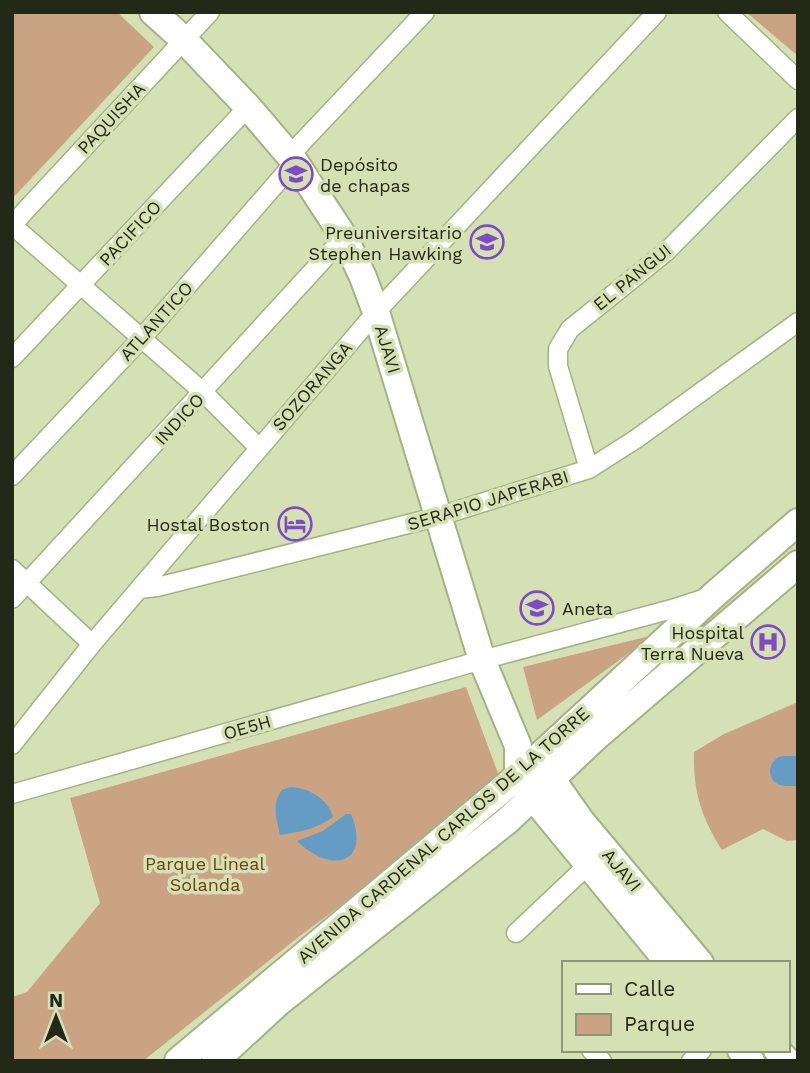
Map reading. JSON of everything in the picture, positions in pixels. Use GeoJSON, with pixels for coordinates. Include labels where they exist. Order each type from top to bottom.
{"type":"FeatureCollection","features":[{"type":"Feature","properties":{"kind":"street","name":"AJAVI"},"geometry":{"type":"LineString","coordinates":[[153,12],[183,39],[248,107],[292,159],[344,237],[363,276],[376,312],[482,660],[531,771],[589,864],[667,961]]}},
{"type":"Feature","properties":{"kind":"street","name":"PAQUISHA"},"geometry":{"type":"LineString","coordinates":[[12,225],[210,12]]}},
{"type":"Feature","properties":{"kind":"street","name":"ATLANTICO"},"geometry":{"type":"LineString","coordinates":[[12,476],[141,339],[292,159],[425,12]]}},
{"type":"Feature","properties":{"kind":"street","name":"SOZORANGA"},"geometry":{"type":"LineString","coordinates":[[12,745],[92,644],[376,312],[657,12]]}},
{"type":"Feature","properties":{"kind":"street"},"geometry":{"type":"LineString","coordinates":[[727,12],[798,80]]}},
{"type":"Feature","properties":{"kind":"street","name":"PACIFICO"},"geometry":{"type":"LineString","coordinates":[[12,358],[248,107]]}},
{"type":"Feature","properties":{"kind":"street","name":"EL PANGUI"},"geometry":{"type":"LineString","coordinates":[[589,469],[558,366],[561,341],[582,318],[667,251],[798,118]]}},
{"type":"Feature","properties":{"kind":"street"},"geometry":{"type":"LineString","coordinates":[[12,225],[203,393],[259,448]]}},
{"type":"Feature","properties":{"kind":"street","name":"INDICO"},"geometry":{"type":"LineString","coordinates":[[12,599],[344,237]]}},
{"type":"Feature","properties":{"kind":"street","name":"SERAPIO JAPERABI"},"geometry":{"type":"LineString","coordinates":[[139,589],[157,587],[440,516],[589,469],[636,439],[798,322]]}},
{"type":"Feature","properties":{"kind":"street","name":"AVENIDA CARDENAL CARLOS DE LA TORRE"},"geometry":{"type":"LineString","coordinates":[[178,1061],[531,771],[715,594],[798,522]]}},
{"type":"Feature","properties":{"kind":"street","name":"AVENIDA CARDENAL CARLOS DE LA TORRE"},"geometry":{"type":"LineString","coordinates":[[215,1061],[279,1002],[507,821],[531,771],[597,736],[798,564]]}},
{"type":"Feature","properties":{"kind":"street"},"geometry":{"type":"LineString","coordinates":[[12,569],[92,644]]}},
{"type":"Feature","properties":{"kind":"street","name":"OE5H"},"geometry":{"type":"LineString","coordinates":[[12,794],[482,660],[672,609],[715,594]]}},
{"type":"Feature","properties":{"kind":"street","name":"AJAVI"},"geometry":{"type":"LineString","coordinates":[[531,771],[581,821],[698,961]]}},
{"type":"Feature","properties":{"kind":"street"},"geometry":{"type":"LineString","coordinates":[[516,933],[589,864]]}},
{"type":"Feature","properties":{"kind":"green space"},"geometry":{"type":"Polygon","coordinates":[[[12,12],[117,12],[154,47],[12,199],[12,12]]]}},
{"type":"Feature","properties":{"kind":"green space"},"geometry":{"type":"Polygon","coordinates":[[[746,12],[798,12],[798,56],[746,12]]]}},
{"type":"Feature","properties":{"kind":"green space"},"geometry":{"type":"Polygon","coordinates":[[[654,635],[537,720],[523,667],[654,635]]]}},
{"type":"Feature","properties":{"kind":"green space","name":"Parque Lineal Solanda"},"geometry":{"type":"Polygon","coordinates":[[[466,687],[502,784],[300,936],[143,1061],[12,1061],[12,997],[27,992],[100,903],[70,798],[466,687]]]}},
{"type":"Feature","properties":{"kind":"green space"},"geometry":{"type":"Polygon","coordinates":[[[798,702],[798,840],[787,841],[763,829],[722,850],[700,803],[695,779],[694,752],[724,734],[798,702]]]}},
{"type":"Feature","properties":{"kind":"water","name":"Parque Lineal Solanda"},"geometry":{"type":"Polygon","coordinates":[[[290,787],[304,789],[316,795],[327,805],[333,817],[308,829],[280,835],[277,801],[282,790],[290,787]]]}},
{"type":"Feature","properties":{"kind":"water"},"geometry":{"type":"Polygon","coordinates":[[[346,814],[351,814],[356,831],[356,844],[352,854],[344,859],[322,858],[297,841],[323,831],[346,814]]]}},
{"type":"Feature","properties":{"kind":"waterway"},"geometry":{"type":"LineString","coordinates":[[785,771],[798,771]]}},
{"type":"Feature","properties":{"kind":"place","name":"Depósito de chapas"},"geometry":{"type":"Point","coordinates":[296,174]}},
{"type":"Feature","properties":{"kind":"place","name":"Preuniversitario Stephen Hawking"},"geometry":{"type":"Point","coordinates":[487,242]}},
{"type":"Feature","properties":{"kind":"place","name":"Hostal Boston"},"geometry":{"type":"Point","coordinates":[295,524]}},
{"type":"Feature","properties":{"kind":"place","name":"Aneta"},"geometry":{"type":"Point","coordinates":[537,608]}},
{"type":"Feature","properties":{"kind":"place","name":"Hospital Terra Nueva"},"geometry":{"type":"Point","coordinates":[768,642]}}]}
